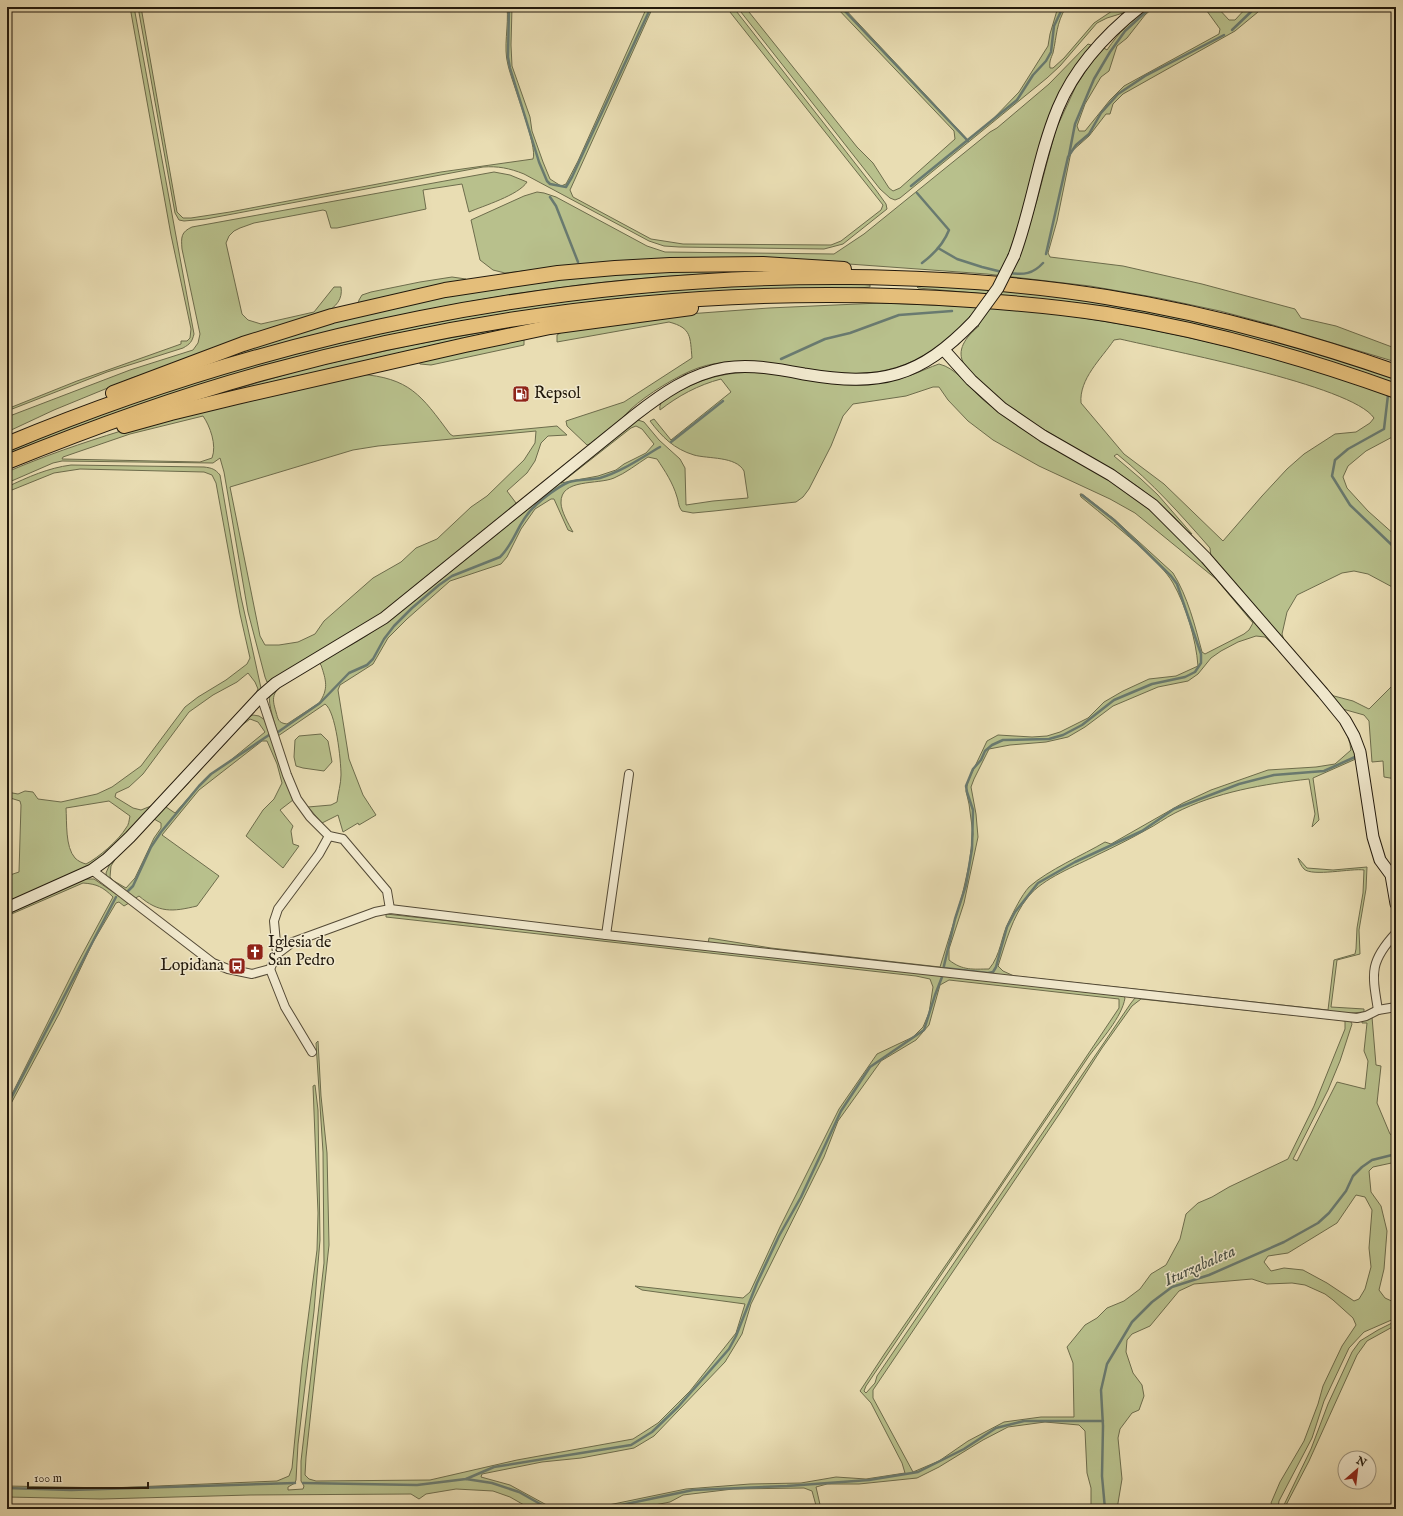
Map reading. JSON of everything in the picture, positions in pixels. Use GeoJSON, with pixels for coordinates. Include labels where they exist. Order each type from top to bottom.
{"type":"FeatureCollection","features":[{"type":"Feature","properties":{"kind":"highway"},"geometry":{"type":"LineString","coordinates":[[7,442],[35,424],[154,376],[243,344],[332,316],[446,290],[558,273],[670,265],[762,264],[876,271],[918,278]]}},
{"type":"Feature","properties":{"kind":"highway"},"geometry":{"type":"LineString","coordinates":[[7,442],[129,396],[247,360],[330,338],[481,306],[628,287],[734,279],[796,277],[918,278],[1031,287],[1106,297],[1188,313],[1273,333],[1396,372]]}},
{"type":"Feature","properties":{"kind":"highway"},"geometry":{"type":"LineString","coordinates":[[69,437],[114,429],[229,399],[550,327],[790,295]]}},
{"type":"Feature","properties":{"kind":"highway"},"geometry":{"type":"LineString","coordinates":[[7,462],[136,412],[262,373],[336,354],[419,335],[575,310],[722,298],[790,295],[916,296],[1026,304],[1107,314],[1187,330],[1266,349],[1345,372],[1396,391]]}},
{"type":"Feature","properties":{"kind":"street"},"geometry":{"type":"LineString","coordinates":[[7,908],[92,870],[108,859],[261,696],[288,675],[384,618],[659,396],[677,385],[702,374],[726,368],[749,367],[777,369],[838,379],[861,380],[882,378],[904,372],[924,363],[944,350],[974,321],[998,288],[1014,256],[1027,216],[1051,126],[1064,94],[1080,68],[1100,43],[1119,24],[1140,7]]}},
{"type":"Feature","properties":{"kind":"street"},"geometry":{"type":"LineString","coordinates":[[944,350],[971,380],[1002,408],[1038,432],[1111,475],[1153,505],[1206,558],[1323,693],[1345,720],[1354,736],[1360,752],[1373,837],[1380,860],[1391,875],[1396,904]]}},
{"type":"Feature","properties":{"kind":"street"},"geometry":{"type":"LineString","coordinates":[[261,696],[287,775],[297,799],[310,817],[329,836],[343,839],[387,891],[390,909]]}},
{"type":"Feature","properties":{"kind":"street"},"geometry":{"type":"LineString","coordinates":[[606,935],[629,774]]}},
{"type":"Feature","properties":{"kind":"street"},"geometry":{"type":"LineString","coordinates":[[277,954],[274,921],[278,909],[319,854],[329,836]]}},
{"type":"Feature","properties":{"kind":"street"},"geometry":{"type":"LineString","coordinates":[[92,870],[213,963],[228,969],[252,974],[270,969]]}},
{"type":"Feature","properties":{"kind":"street"},"geometry":{"type":"LineString","coordinates":[[312,1052],[285,1007],[270,969],[277,954],[293,942],[376,912],[390,909],[606,935],[1357,1018],[1366,1016],[1378,1010],[1396,1007]]}},
{"type":"Feature","properties":{"kind":"street"},"geometry":{"type":"LineString","coordinates":[[1378,1010],[1373,979],[1376,963],[1380,952],[1396,933]]}},
{"type":"Feature","properties":{"kind":"green space"},"geometry":{"type":"Polygon","coordinates":[[[130,7],[134,7],[194,334],[190,342],[183,348],[107,372],[7,411],[7,409],[77,381],[181,344],[181,341],[187,341],[190,338],[191,329],[171,235],[130,7]]]}},
{"type":"Feature","properties":{"kind":"green space"},"geometry":{"type":"Polygon","coordinates":[[[138,7],[141,7],[177,212],[183,218],[230,212],[441,172],[533,159],[534,152],[532,142],[510,74],[507,58],[507,7],[512,7],[512,66],[530,117],[532,131],[543,162],[550,179],[561,186],[566,184],[578,161],[647,7],[653,7],[570,190],[573,197],[651,239],[683,244],[831,245],[841,241],[881,210],[883,205],[726,7],[733,7],[876,190],[886,204],[887,209],[843,244],[824,249],[664,246],[649,241],[524,174],[499,167],[483,167],[206,219],[179,220],[175,213],[138,7]]]}},
{"type":"Feature","properties":{"kind":"green space"},"geometry":{"type":"Polygon","coordinates":[[[737,7],[745,7],[857,147],[873,163],[889,188],[893,191],[900,188],[955,139],[954,131],[836,7],[843,7],[968,140],[991,121],[1019,92],[1048,46],[1058,7],[1066,7],[1059,24],[1050,62],[1050,68],[1053,68],[1064,58],[1094,23],[1118,7],[1131,7],[1123,13],[1097,23],[1060,66],[1047,78],[900,198],[895,200],[890,198],[880,189],[737,7]]]}},
{"type":"Feature","properties":{"kind":"green space"},"geometry":{"type":"Polygon","coordinates":[[[1146,7],[1154,7],[1145,15],[1127,38],[1117,46],[1109,71],[1101,77],[1085,104],[1077,126],[1079,131],[1085,131],[1110,100],[1124,86],[1219,34],[1220,29],[1204,7],[1217,7],[1229,20],[1235,20],[1247,7],[1264,7],[1235,31],[1123,94],[1113,104],[1110,114],[1106,114],[1089,136],[1071,152],[1057,221],[1048,253],[1050,257],[1123,266],[1202,284],[1295,309],[1301,318],[1336,326],[1392,347],[1396,300],[1396,362],[1273,325],[1220,311],[1159,298],[1090,286],[987,274],[821,262],[609,262],[505,273],[493,270],[480,260],[471,220],[524,196],[537,192],[556,197],[647,246],[665,252],[834,254],[864,234],[990,132],[997,128],[1049,84],[1088,44],[1091,45],[1081,59],[1025,205],[1009,254],[1019,259],[1056,129],[1076,86],[1096,55],[1104,48],[1107,50],[1120,32],[1146,7]]]}},
{"type":"Feature","properties":{"kind":"green space"},"geometry":{"type":"Polygon","coordinates":[[[494,172],[510,175],[527,182],[523,187],[509,196],[469,212],[462,184],[423,190],[426,209],[337,228],[331,228],[326,211],[323,210],[254,223],[234,231],[229,236],[226,243],[242,314],[248,320],[261,324],[314,312],[334,287],[341,287],[340,299],[333,308],[326,312],[132,378],[54,410],[7,432],[7,417],[130,370],[193,350],[198,343],[200,334],[182,249],[182,235],[188,229],[192,227],[494,172]]]}},
{"type":"Feature","properties":{"kind":"green space"},"geometry":{"type":"Polygon","coordinates":[[[764,269],[764,272],[621,280],[480,300],[409,313],[340,329],[202,366],[202,362],[328,323],[426,298],[601,273],[764,269]]]}},
{"type":"Feature","properties":{"kind":"green space"},"geometry":{"type":"Polygon","coordinates":[[[452,277],[466,280],[358,304],[362,295],[371,292],[452,277]]]}},
{"type":"Feature","properties":{"kind":"green space"},"geometry":{"type":"Polygon","coordinates":[[[847,283],[870,285],[870,287],[415,331],[7,456],[7,449],[146,396],[304,350],[466,315],[581,298],[714,286],[847,283]]]}},
{"type":"Feature","properties":{"kind":"green space"},"geometry":{"type":"Polygon","coordinates":[[[935,285],[1067,297],[1155,311],[1198,320],[1241,330],[1326,355],[1396,378],[1396,384],[1324,360],[1032,298],[917,287],[935,285]]]}},
{"type":"Feature","properties":{"kind":"green space"},"geometry":{"type":"Polygon","coordinates":[[[880,303],[943,305],[1072,316],[1148,329],[1242,350],[1304,367],[1396,398],[1396,435],[1366,451],[1348,466],[1343,477],[1347,488],[1368,511],[1396,536],[1396,589],[1368,574],[1354,571],[1342,573],[1297,595],[1287,612],[1282,634],[1285,643],[1334,696],[1353,701],[1369,709],[1396,682],[1396,779],[1384,777],[1383,761],[1372,762],[1369,721],[1364,715],[1339,708],[1211,557],[1210,548],[1177,511],[1142,476],[1117,454],[1114,456],[1158,495],[1192,534],[1157,502],[1133,483],[1109,467],[1016,412],[999,399],[969,371],[961,357],[962,347],[971,333],[979,326],[970,317],[957,331],[929,353],[897,367],[861,373],[842,373],[752,362],[724,362],[706,365],[672,380],[654,392],[631,409],[605,435],[593,443],[587,445],[567,426],[566,421],[624,402],[692,358],[691,344],[686,330],[677,324],[669,322],[557,342],[557,335],[564,331],[688,314],[769,308],[880,303]],[[1120,339],[1114,340],[1087,378],[1081,394],[1081,403],[1124,454],[1164,484],[1223,541],[1287,469],[1304,454],[1335,434],[1356,432],[1370,423],[1374,418],[1359,406],[1332,393],[1296,381],[1215,360],[1120,339]]]}},
{"type":"Feature","properties":{"kind":"green space"},"geometry":{"type":"Polygon","coordinates":[[[588,318],[202,399],[308,368],[412,345],[522,325],[588,318]]]}},
{"type":"Feature","properties":{"kind":"green space"},"geometry":{"type":"Polygon","coordinates":[[[524,339],[524,345],[431,365],[420,364],[418,361],[524,339]]]}},
{"type":"Feature","properties":{"kind":"green space"},"geometry":{"type":"Polygon","coordinates":[[[939,364],[951,369],[985,401],[1017,425],[1093,470],[1130,494],[1145,506],[1202,562],[1217,574],[1316,689],[1265,637],[1256,636],[1238,642],[1221,651],[1211,658],[1198,674],[1188,681],[1158,687],[1113,706],[1085,727],[1068,737],[1046,742],[1010,745],[989,749],[971,787],[976,814],[978,837],[964,903],[949,949],[949,960],[964,968],[989,969],[996,958],[1009,921],[1020,899],[1029,887],[1056,869],[1105,842],[1111,844],[1183,803],[1211,790],[1268,770],[1316,767],[1335,764],[1351,750],[1348,736],[1329,705],[1317,691],[1334,710],[1352,738],[1358,758],[1313,778],[1319,820],[1312,827],[1315,814],[1309,779],[1275,783],[1240,790],[1191,806],[1171,815],[1128,840],[1060,873],[1034,890],[1022,905],[1014,921],[998,966],[1003,971],[1014,976],[1328,1010],[1334,960],[1355,954],[1357,928],[1363,893],[1364,870],[1323,872],[1308,871],[1303,868],[1298,858],[1307,868],[1333,870],[1367,867],[1366,889],[1359,930],[1360,954],[1337,960],[1331,1007],[1364,1009],[1364,1012],[1340,1014],[1320,1012],[708,944],[709,938],[771,948],[940,967],[962,896],[969,865],[973,834],[966,791],[968,781],[987,741],[998,735],[1032,737],[1047,736],[1060,732],[1088,718],[1104,702],[1123,691],[1149,679],[1176,676],[1198,666],[1190,623],[1178,592],[1170,579],[1145,551],[1081,497],[1080,494],[1114,519],[1173,573],[1187,602],[1202,652],[1205,654],[1244,634],[1249,630],[1253,623],[1216,579],[1135,513],[1110,499],[1039,466],[993,440],[968,421],[948,400],[939,387],[933,387],[906,396],[853,404],[843,416],[831,446],[809,489],[803,497],[796,502],[693,513],[682,511],[673,487],[663,468],[657,459],[648,457],[614,478],[573,486],[562,495],[562,510],[573,532],[568,530],[554,499],[551,499],[535,509],[521,529],[507,557],[501,564],[450,581],[388,638],[373,664],[340,685],[338,690],[349,759],[363,795],[376,815],[343,832],[338,815],[322,823],[308,807],[331,805],[337,802],[341,775],[339,748],[335,726],[329,708],[325,704],[278,736],[269,699],[275,688],[296,673],[350,646],[393,617],[630,424],[638,420],[644,422],[659,440],[680,459],[685,468],[686,505],[748,498],[744,471],[740,466],[728,460],[694,455],[674,446],[650,421],[654,419],[671,440],[731,392],[721,379],[704,384],[674,400],[660,410],[662,401],[684,388],[713,377],[729,374],[752,372],[768,373],[829,383],[860,385],[894,380],[939,364]],[[636,426],[631,428],[561,483],[598,476],[616,470],[624,464],[646,453],[654,444],[642,429],[636,426]],[[319,663],[278,689],[274,698],[278,719],[280,722],[287,724],[319,703],[324,693],[326,684],[321,665],[319,663]]]}},
{"type":"Feature","properties":{"kind":"green space"},"geometry":{"type":"Polygon","coordinates":[[[359,374],[376,376],[403,384],[422,399],[453,436],[557,426],[567,435],[548,436],[541,443],[535,461],[527,473],[507,491],[516,503],[516,506],[394,607],[271,682],[267,682],[248,612],[224,472],[220,458],[213,463],[62,461],[53,463],[7,483],[7,472],[63,450],[121,431],[359,374]],[[203,416],[130,434],[63,457],[62,459],[200,462],[212,458],[214,447],[212,436],[203,416]],[[536,431],[378,446],[353,450],[230,487],[260,636],[265,645],[279,645],[298,642],[315,634],[324,621],[373,578],[401,562],[416,548],[437,539],[471,507],[487,496],[524,460],[535,443],[536,431]]]}},
{"type":"Feature","properties":{"kind":"green space"},"geometry":{"type":"Polygon","coordinates":[[[71,465],[204,467],[213,469],[220,475],[241,597],[261,688],[260,692],[145,816],[96,864],[7,904],[7,901],[11,899],[11,895],[7,895],[7,876],[19,872],[21,805],[20,801],[7,797],[7,792],[18,794],[25,791],[33,792],[38,799],[61,802],[97,794],[112,787],[141,766],[185,707],[198,697],[226,680],[247,664],[250,658],[240,614],[216,483],[212,475],[204,472],[80,469],[54,473],[7,492],[7,487],[38,473],[71,465]],[[248,673],[237,682],[213,695],[189,712],[143,774],[129,787],[116,793],[115,797],[133,808],[141,810],[151,806],[256,693],[258,689],[248,673]],[[109,801],[66,808],[68,841],[72,853],[77,860],[86,864],[91,861],[113,843],[123,833],[128,825],[130,816],[109,801]]]}},
{"type":"Feature","properties":{"kind":"green space"},"geometry":{"type":"Polygon","coordinates":[[[253,715],[259,716],[265,720],[293,800],[280,810],[293,826],[291,831],[293,844],[299,846],[283,868],[246,836],[263,810],[274,799],[282,783],[277,764],[267,741],[262,741],[199,790],[162,835],[219,876],[197,906],[166,910],[153,906],[139,896],[134,899],[107,879],[106,873],[112,859],[248,717],[253,715]],[[250,719],[241,726],[166,807],[175,813],[207,777],[226,764],[265,732],[258,722],[250,719]],[[154,819],[116,858],[111,866],[110,877],[126,888],[135,878],[154,838],[161,828],[161,823],[154,819]]]}},
{"type":"Feature","properties":{"kind":"green space"},"geometry":{"type":"Polygon","coordinates":[[[321,734],[328,741],[332,762],[324,771],[296,766],[294,757],[295,740],[299,736],[321,734]]]}},
{"type":"Feature","properties":{"kind":"green space"},"geometry":{"type":"Polygon","coordinates":[[[83,879],[94,879],[129,903],[124,906],[119,902],[116,903],[93,942],[59,1014],[7,1111],[7,1104],[77,964],[113,897],[100,887],[83,883],[7,916],[7,911],[83,879]]]}},
{"type":"Feature","properties":{"kind":"green space"},"geometry":{"type":"Polygon","coordinates":[[[386,914],[1123,995],[1125,998],[1120,1013],[1105,1036],[1089,1056],[866,1386],[864,1391],[866,1393],[875,1383],[877,1376],[1135,998],[1141,997],[1350,1020],[1352,1024],[1340,1061],[1328,1090],[1293,1159],[1297,1161],[1337,1082],[1365,1089],[1368,1061],[1364,1051],[1367,1023],[1362,1023],[1362,1019],[1372,1017],[1376,1065],[1381,1066],[1377,1103],[1390,1134],[1396,1138],[1396,1162],[1373,1167],[1369,1171],[1371,1192],[1381,1206],[1387,1231],[1384,1269],[1379,1290],[1385,1298],[1396,1303],[1396,1318],[1364,1332],[1349,1348],[1324,1401],[1312,1438],[1279,1501],[1278,1508],[1282,1509],[1275,1509],[1271,1503],[1280,1482],[1304,1441],[1323,1386],[1342,1346],[1356,1325],[1353,1318],[1333,1300],[1325,1294],[1305,1285],[1292,1283],[1267,1284],[1252,1279],[1194,1284],[1179,1291],[1150,1326],[1132,1334],[1127,1340],[1126,1352],[1133,1373],[1142,1385],[1144,1396],[1139,1410],[1132,1413],[1120,1429],[1118,1438],[1122,1479],[1117,1509],[1091,1509],[1091,1488],[1087,1473],[1085,1431],[1079,1425],[1045,1422],[1008,1427],[917,1478],[859,1484],[827,1484],[816,1487],[821,1509],[817,1509],[812,1491],[804,1488],[733,1489],[683,1495],[670,1502],[634,1509],[554,1509],[531,1509],[510,1497],[493,1491],[456,1489],[426,1494],[419,1499],[411,1494],[250,1495],[101,1499],[7,1497],[7,1486],[110,1488],[277,1481],[289,1476],[292,1468],[302,1365],[317,1250],[318,1213],[313,1086],[315,1085],[318,1110],[320,1240],[314,1311],[298,1444],[296,1480],[295,1483],[288,1487],[288,1490],[303,1489],[304,1486],[301,1481],[301,1461],[324,1263],[323,1152],[316,1043],[318,1041],[321,1096],[327,1153],[329,1245],[305,1475],[309,1479],[316,1481],[430,1480],[517,1460],[633,1439],[658,1423],[690,1391],[736,1333],[745,1304],[642,1290],[635,1286],[743,1298],[750,1292],[780,1227],[839,1109],[877,1054],[913,1037],[923,1027],[929,1013],[933,987],[930,979],[916,976],[386,917],[386,914]],[[949,980],[940,985],[929,1025],[916,1040],[881,1061],[838,1121],[824,1157],[751,1304],[742,1334],[725,1362],[654,1436],[634,1448],[581,1458],[542,1462],[482,1474],[481,1477],[510,1485],[554,1509],[594,1508],[686,1489],[750,1484],[801,1483],[836,1477],[866,1479],[905,1473],[902,1463],[871,1403],[860,1391],[1119,1008],[1119,999],[949,980]],[[1141,999],[1132,1006],[1102,1048],[1060,1113],[873,1390],[873,1398],[913,1472],[939,1461],[968,1441],[1004,1422],[1041,1417],[1074,1417],[1073,1363],[1067,1347],[1085,1325],[1097,1318],[1107,1308],[1124,1301],[1140,1289],[1151,1274],[1166,1265],[1180,1239],[1186,1214],[1198,1203],[1288,1159],[1314,1106],[1345,1029],[1345,1021],[1339,1020],[1141,999]],[[1356,1195],[1337,1223],[1288,1253],[1268,1256],[1264,1262],[1271,1271],[1284,1268],[1303,1270],[1327,1283],[1354,1301],[1359,1299],[1365,1289],[1371,1267],[1369,1248],[1372,1210],[1365,1197],[1356,1195]]]}},
{"type":"Feature","properties":{"kind":"green space"},"geometry":{"type":"Polygon","coordinates":[[[1396,1321],[1396,1325],[1367,1341],[1357,1355],[1309,1461],[1284,1509],[1282,1509],[1311,1449],[1328,1404],[1352,1352],[1360,1341],[1396,1321]]]}},
{"type":"Feature","properties":{"kind":"waterway"},"geometry":{"type":"LineString","coordinates":[[509,7],[508,57],[510,68],[539,162],[547,181],[550,184],[566,187],[651,7]]}},
{"type":"Feature","properties":{"kind":"waterway"},"geometry":{"type":"LineString","coordinates":[[841,7],[968,141]]}},
{"type":"Feature","properties":{"kind":"waterway"},"geometry":{"type":"LineString","coordinates":[[911,186],[1017,100],[1033,75],[1046,61],[1051,52],[1054,26],[1063,7]]}},
{"type":"Feature","properties":{"kind":"waterway"},"geometry":{"type":"LineString","coordinates":[[1069,155],[1075,124],[1094,79],[1110,52],[1125,31],[1151,7]]}},
{"type":"Feature","properties":{"kind":"waterway"},"geometry":{"type":"LineString","coordinates":[[1232,30],[1256,7]]}},
{"type":"Feature","properties":{"kind":"waterway"},"geometry":{"type":"LineString","coordinates":[[1046,254],[1068,157],[1076,145],[1089,134],[1101,113],[1118,94],[1145,76],[1224,35]]}},
{"type":"Feature","properties":{"kind":"waterway"},"geometry":{"type":"LineString","coordinates":[[917,193],[949,230],[938,248],[922,263]]}},
{"type":"Feature","properties":{"kind":"waterway"},"geometry":{"type":"LineString","coordinates":[[550,197],[556,206],[578,262]]}},
{"type":"Feature","properties":{"kind":"waterway"},"geometry":{"type":"LineString","coordinates":[[938,248],[957,259],[1002,272]]}},
{"type":"Feature","properties":{"kind":"waterway"},"geometry":{"type":"LineString","coordinates":[[1009,273],[1019,274],[1032,272],[1043,263]]}},
{"type":"Feature","properties":{"kind":"waterway"},"geometry":{"type":"LineString","coordinates":[[781,359],[825,339],[850,333],[899,315],[952,311]]}},
{"type":"Feature","properties":{"kind":"waterway","name":"Iturzabaleta"},"geometry":{"type":"LineString","coordinates":[[1388,395],[1384,429],[1348,449],[1335,460],[1332,476],[1350,505],[1396,549]]}},
{"type":"Feature","properties":{"kind":"waterway"},"geometry":{"type":"LineString","coordinates":[[671,442],[723,401]]}},
{"type":"Feature","properties":{"kind":"waterway"},"geometry":{"type":"LineString","coordinates":[[278,732],[320,703],[349,673],[367,665],[373,659],[384,639],[394,626],[439,585],[452,576],[500,557],[529,513],[537,504],[560,486],[577,480],[600,478],[616,472],[660,447]]}},
{"type":"Feature","properties":{"kind":"waterway"},"geometry":{"type":"LineString","coordinates":[[943,970],[955,919],[966,885],[972,849],[973,810],[966,786],[973,769],[981,760],[985,751],[992,745],[1003,740],[1049,739],[1063,735],[1082,725],[1114,700],[1152,684],[1185,677],[1195,672],[1201,663],[1201,654],[1177,584],[1171,576],[1114,520],[1082,495]]}},
{"type":"Feature","properties":{"kind":"waterway"},"geometry":{"type":"LineString","coordinates":[[127,892],[133,886],[151,847],[161,832],[199,786],[211,774],[269,735]]}},
{"type":"Feature","properties":{"kind":"waterway"},"geometry":{"type":"LineString","coordinates":[[944,968],[988,973],[993,972],[996,967],[1007,927],[1015,912],[1038,883],[1075,862],[1142,831],[1174,809],[1239,784],[1274,775],[1324,771],[1355,757],[1357,760]]}},
{"type":"Feature","properties":{"kind":"waterway"},"geometry":{"type":"LineString","coordinates":[[7,1106],[116,897]]}},
{"type":"Feature","properties":{"kind":"waterway"},"geometry":{"type":"LineString","coordinates":[[303,1483],[417,1485],[466,1479],[494,1467],[631,1445],[652,1432],[678,1407],[729,1349],[779,1236],[801,1197],[841,1111],[870,1067],[924,1030],[942,977]]}},
{"type":"Feature","properties":{"kind":"waterway","name":"Iturzabaleta"},"geometry":{"type":"LineString","coordinates":[[1105,1509],[1102,1476],[1103,1426],[1101,1390],[1107,1364],[1132,1322],[1152,1302],[1172,1287],[1209,1275],[1284,1242],[1318,1223],[1329,1213],[1346,1191],[1353,1176],[1362,1167],[1372,1160],[1396,1154]]}},
{"type":"Feature","properties":{"kind":"waterway"},"geometry":{"type":"LineString","coordinates":[[602,1509],[693,1490],[787,1486],[869,1480],[918,1472],[964,1449],[996,1428],[1024,1421],[1103,1421]]}},
{"type":"Feature","properties":{"kind":"waterway"},"geometry":{"type":"LineString","coordinates":[[466,1479],[492,1483],[519,1492],[549,1509]]}},
{"type":"Feature","properties":{"kind":"waterway"},"geometry":{"type":"LineString","coordinates":[[7,1488],[71,1490],[295,1483]]}},
{"type":"Feature","properties":{"kind":"place","name":"Repsol"},"geometry":{"type":"Point","coordinates":[521,394]}},
{"type":"Feature","properties":{"kind":"place","name":"Iglesia de San Pedro"},"geometry":{"type":"Point","coordinates":[255,952]}},
{"type":"Feature","properties":{"kind":"place","name":"Lopidana"},"geometry":{"type":"Point","coordinates":[237,966]}}]}
